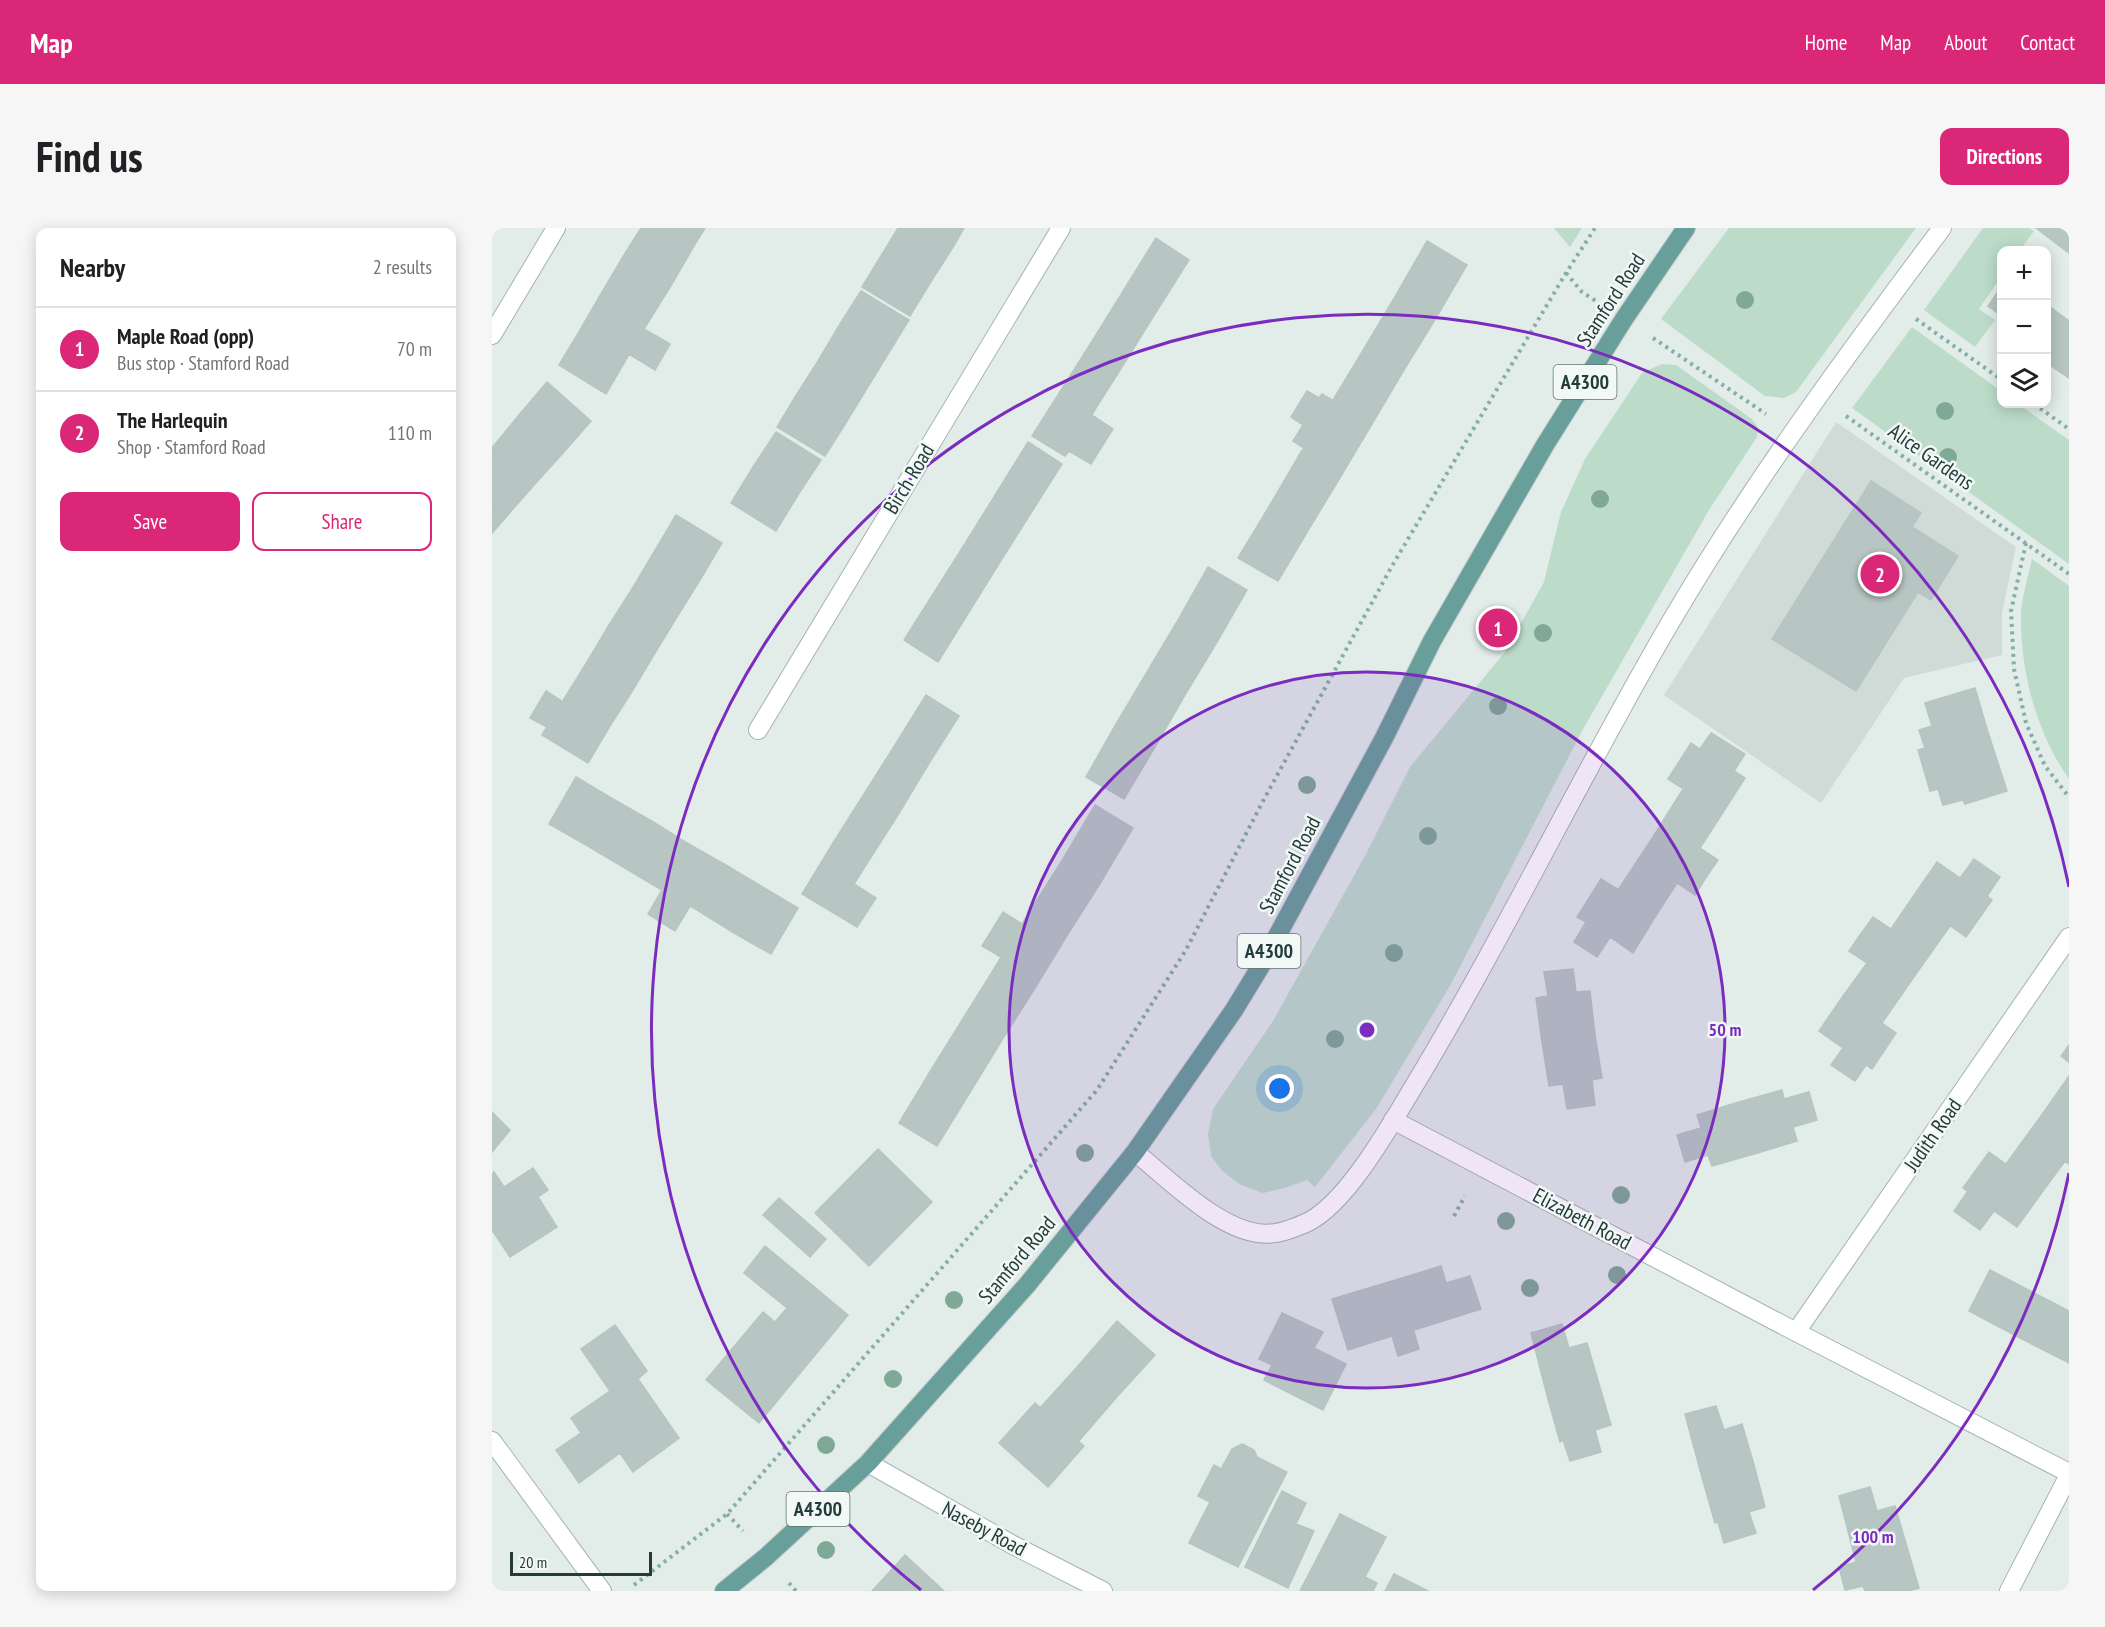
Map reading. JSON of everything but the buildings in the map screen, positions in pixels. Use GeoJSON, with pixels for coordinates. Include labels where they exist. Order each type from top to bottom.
{"type":"FeatureCollection","features":[{"type":"Feature","properties":{"kind":"main road","name":"Stamford Road"},"geometry":{"type":"LineString","coordinates":[[724,1591],[766,1557],[868,1463],[1027,1286],[1135,1152],[1234,1010],[1262,964],[1378,748],[1432,641],[1540,454],[1682,229]]}},
{"type":"Feature","properties":{"kind":"street"},"geometry":{"type":"LineString","coordinates":[[492,335],[556,228]]}},
{"type":"Feature","properties":{"kind":"street","name":"Birch Road"},"geometry":{"type":"LineString","coordinates":[[758,730],[1061,228]]}},
{"type":"Feature","properties":{"kind":"street"},"geometry":{"type":"LineString","coordinates":[[1135,1152],[1174,1186],[1222,1220],[1242,1230],[1274,1234],[1310,1221],[1336,1199],[1365,1164],[1457,1015],[1670,624],[1732,523],[1819,396],[1942,228]]}},
{"type":"Feature","properties":{"kind":"street","name":"Judith Road"},"geometry":{"type":"LineString","coordinates":[[1796,1332],[2069,937]]}},
{"type":"Feature","properties":{"kind":"street","name":"Elizabeth Road"},"geometry":{"type":"LineString","coordinates":[[1393,1120],[2069,1474]]}},
{"type":"Feature","properties":{"kind":"street"},"geometry":{"type":"LineString","coordinates":[[492,1442],[602,1591]]}},
{"type":"Feature","properties":{"kind":"street","name":"Naseby Road"},"geometry":{"type":"LineString","coordinates":[[868,1463],[1014,1545],[1103,1591]]}},
{"type":"Feature","properties":{"kind":"street"},"geometry":{"type":"LineString","coordinates":[[2009,1591],[2069,1474]]}},
{"type":"Feature","properties":{"kind":"path"},"geometry":{"type":"LineString","coordinates":[[635,1584],[727,1514],[1097,1090],[1186,950],[1263,801],[1392,566],[1595,228]]}},
{"type":"Feature","properties":{"kind":"path"},"geometry":{"type":"LineString","coordinates":[[1566,273],[1582,292],[1603,305]]}},
{"type":"Feature","properties":{"kind":"path"},"geometry":{"type":"LineString","coordinates":[[1889,300],[1997,377]]}},
{"type":"Feature","properties":{"kind":"path"},"geometry":{"type":"LineString","coordinates":[[1648,335],[1768,415]]}},
{"type":"Feature","properties":{"kind":"path","name":"Alice Gardens"},"geometry":{"type":"LineString","coordinates":[[1819,396],[2069,574]]}},
{"type":"Feature","properties":{"kind":"path"},"geometry":{"type":"LineString","coordinates":[[2040,408],[2069,429]]}},
{"type":"Feature","properties":{"kind":"path"},"geometry":{"type":"LineString","coordinates":[[2025,543],[2011,611],[2014,669],[2026,723],[2044,766],[2069,797]]}},
{"type":"Feature","properties":{"kind":"path"},"geometry":{"type":"LineString","coordinates":[[1454,1216],[1468,1190]]}},
{"type":"Feature","properties":{"kind":"path"},"geometry":{"type":"LineString","coordinates":[[727,1514],[748,1537]]}},
{"type":"Feature","properties":{"kind":"shaded area"},"geometry":{"type":"Polygon","coordinates":[[[1836,422],[2016,547],[2002,613],[2002,655],[1904,678],[1821,803],[1664,695],[1836,422]]]}},
{"type":"Feature","properties":{"kind":"green space"},"geometry":{"type":"Polygon","coordinates":[[[1554,228],[1582,228],[1570,247],[1554,228]]]}},
{"type":"Feature","properties":{"kind":"green space"},"geometry":{"type":"Polygon","coordinates":[[[1729,228],[1916,228],[1796,392],[1784,398],[1765,396],[1661,319],[1729,228]]]}},
{"type":"Feature","properties":{"kind":"green space"},"geometry":{"type":"Polygon","coordinates":[[[1983,228],[2029,228],[2034,231],[2023,246],[1997,246],[1997,283],[1979,309],[1995,320],[1975,347],[1924,310],[1983,228]]]}},
{"type":"Feature","properties":{"kind":"green space"},"geometry":{"type":"Polygon","coordinates":[[[1912,327],[1997,388],[1997,408],[2024,408],[2069,440],[2069,564],[1852,408],[1912,327]]]}},
{"type":"Feature","properties":{"kind":"green space"},"geometry":{"type":"Polygon","coordinates":[[[1662,364],[1676,365],[1752,419],[1758,428],[1757,437],[1709,510],[1582,731],[1451,984],[1376,1109],[1315,1187],[1307,1180],[1263,1193],[1241,1185],[1222,1171],[1211,1156],[1208,1134],[1213,1109],[1273,1021],[1366,854],[1410,767],[1505,652],[1544,582],[1561,512],[1585,459],[1642,373],[1662,364]]]}},
{"type":"Feature","properties":{"kind":"green space"},"geometry":{"type":"Polygon","coordinates":[[[2032,559],[2069,586],[2069,779],[2057,761],[2039,721],[2023,657],[2021,613],[2032,559]]]}},
{"type":"Feature","properties":{"kind":"place","name":"The Harlequin"},"geometry":{"type":"Point","coordinates":[1880,574]}},
{"type":"Feature","properties":{"kind":"place","name":"Maple Road (opp)"},"geometry":{"type":"Point","coordinates":[1498,628]}}]}
